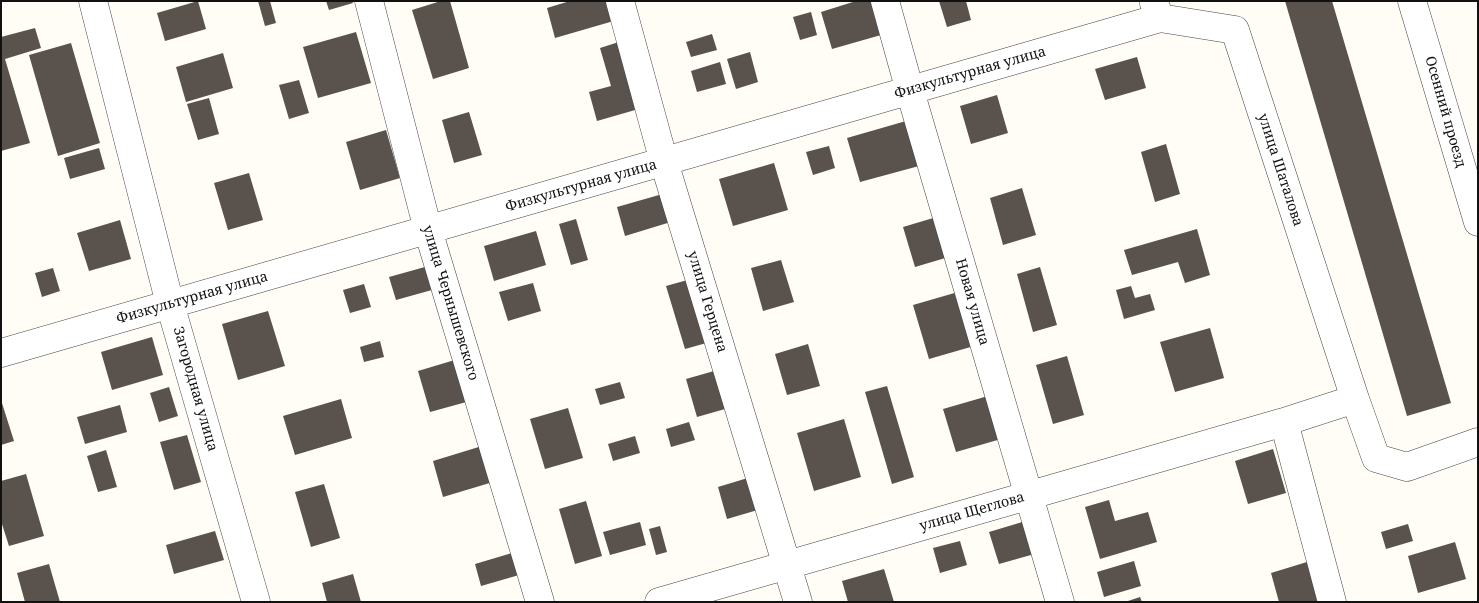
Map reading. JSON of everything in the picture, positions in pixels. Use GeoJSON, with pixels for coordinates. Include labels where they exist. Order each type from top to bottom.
{"type":"FeatureCollection","features":[{"type":"Feature","properties":{"kind":"street","name":"Загородная улица"},"geometry":{"type":"LineString","coordinates":[[93,1],[170,304],[256,602]]}},
{"type":"Feature","properties":{"kind":"street","name":"улица Чернышевского"},"geometry":{"type":"LineString","coordinates":[[369,1],[428,230],[540,602]]}},
{"type":"Feature","properties":{"kind":"street","name":"улица Герцена"},"geometry":{"type":"LineString","coordinates":[[620,1],[664,162],[798,602]]}},
{"type":"Feature","properties":{"kind":"street","name":"Новая улица"},"geometry":{"type":"LineString","coordinates":[[885,1],[1060,602]]}},
{"type":"Feature","properties":{"kind":"street","name":"Осенний проезд"},"geometry":{"type":"LineString","coordinates":[[1412,1],[1478,222]]}},
{"type":"Feature","properties":{"kind":"street","name":"Физкультурная улица"},"geometry":{"type":"LineString","coordinates":[[1,353],[910,91],[1157,10]]}},
{"type":"Feature","properties":{"kind":"street","name":"улица Шаталова"},"geometry":{"type":"LineString","coordinates":[[1157,10],[1235,30],[1376,458],[1407,467],[1478,442]]}},
{"type":"Feature","properties":{"kind":"street"},"geometry":{"type":"LineString","coordinates":[[1332,602],[1284,422],[1355,399]]}},
{"type":"Feature","properties":{"kind":"street","name":"улица Щеглова"},"geometry":{"type":"LineString","coordinates":[[659,602],[1284,422]]}},
{"type":"Feature","properties":{"kind":"building"},"geometry":{"type":"Polygon","coordinates":[[[198,1],[206,29],[165,41],[157,13],[198,1]]]}},
{"type":"Feature","properties":{"kind":"building"},"geometry":{"type":"Polygon","coordinates":[[[258,1],[270,1],[276,23],[265,26],[258,1]]]}},
{"type":"Feature","properties":{"kind":"building"},"geometry":{"type":"Polygon","coordinates":[[[326,1],[352,1],[353,3],[329,10],[326,1]]]}},
{"type":"Feature","properties":{"kind":"building"},"geometry":{"type":"Polygon","coordinates":[[[441,1],[450,1],[469,68],[433,79],[412,10],[441,1]]]}},
{"type":"Feature","properties":{"kind":"building"},"geometry":{"type":"Polygon","coordinates":[[[570,1],[611,1],[617,20],[555,38],[547,8],[570,1]]]}},
{"type":"Feature","properties":{"kind":"building"},"geometry":{"type":"Polygon","coordinates":[[[856,1],[871,1],[881,35],[832,49],[821,12],[856,1]]]}},
{"type":"Feature","properties":{"kind":"building"},"geometry":{"type":"Polygon","coordinates":[[[939,1],[966,1],[971,20],[947,27],[939,1]]]}},
{"type":"Feature","properties":{"kind":"building"},"geometry":{"type":"Polygon","coordinates":[[[1285,1],[1332,1],[1451,403],[1407,416],[1285,1]]]}},
{"type":"Feature","properties":{"kind":"building"},"geometry":{"type":"Polygon","coordinates":[[[811,12],[817,35],[800,40],[793,17],[811,12]]]}},
{"type":"Feature","properties":{"kind":"building"},"geometry":{"type":"Polygon","coordinates":[[[35,28],[41,48],[5,59],[30,143],[1,151],[1,37],[35,28]]]}},
{"type":"Feature","properties":{"kind":"building"},"geometry":{"type":"Polygon","coordinates":[[[356,32],[371,83],[318,98],[303,47],[356,32]]]}},
{"type":"Feature","properties":{"kind":"building"},"geometry":{"type":"Polygon","coordinates":[[[712,34],[717,50],[691,57],[686,42],[712,34]]]}},
{"type":"Feature","properties":{"kind":"building"},"geometry":{"type":"Polygon","coordinates":[[[622,41],[642,108],[597,121],[589,92],[611,86],[600,48],[622,41]]]}},
{"type":"Feature","properties":{"kind":"building"},"geometry":{"type":"Polygon","coordinates":[[[71,43],[100,143],[58,156],[29,55],[71,43]]]}},
{"type":"Feature","properties":{"kind":"building"},"geometry":{"type":"Polygon","coordinates":[[[750,52],[758,82],[736,89],[727,59],[750,52]]]}},
{"type":"Feature","properties":{"kind":"building"},"geometry":{"type":"Polygon","coordinates":[[[223,53],[233,88],[186,102],[176,67],[223,53]]]}},
{"type":"Feature","properties":{"kind":"building"},"geometry":{"type":"Polygon","coordinates":[[[1137,57],[1146,88],[1105,100],[1095,69],[1137,57]]]}},
{"type":"Feature","properties":{"kind":"building"},"geometry":{"type":"Polygon","coordinates":[[[720,62],[726,84],[697,92],[691,71],[720,62]]]}},
{"type":"Feature","properties":{"kind":"building"},"geometry":{"type":"Polygon","coordinates":[[[299,80],[309,113],[289,119],[279,85],[299,80]]]}},
{"type":"Feature","properties":{"kind":"building"},"geometry":{"type":"Polygon","coordinates":[[[997,95],[1008,133],[971,144],[960,106],[997,95]]]}},
{"type":"Feature","properties":{"kind":"building"},"geometry":{"type":"Polygon","coordinates":[[[209,98],[219,134],[198,140],[187,104],[209,98]]]}},
{"type":"Feature","properties":{"kind":"building"},"geometry":{"type":"Polygon","coordinates":[[[469,112],[482,155],[454,163],[442,120],[469,112]]]}},
{"type":"Feature","properties":{"kind":"building"},"geometry":{"type":"Polygon","coordinates":[[[906,121],[919,166],[860,182],[847,138],[906,121]]]}},
{"type":"Feature","properties":{"kind":"building"},"geometry":{"type":"Polygon","coordinates":[[[386,130],[400,178],[360,190],[346,142],[386,130]]]}},
{"type":"Feature","properties":{"kind":"building"},"geometry":{"type":"Polygon","coordinates":[[[1166,144],[1180,194],[1155,202],[1141,152],[1166,144]]]}},
{"type":"Feature","properties":{"kind":"building"},"geometry":{"type":"Polygon","coordinates":[[[829,146],[835,168],[813,175],[806,152],[829,146]]]}},
{"type":"Feature","properties":{"kind":"building"},"geometry":{"type":"Polygon","coordinates":[[[99,148],[105,169],[70,179],[64,158],[99,148]]]}},
{"type":"Feature","properties":{"kind":"building"},"geometry":{"type":"Polygon","coordinates":[[[774,163],[788,210],[733,226],[719,179],[774,163]]]}},
{"type":"Feature","properties":{"kind":"building"},"geometry":{"type":"Polygon","coordinates":[[[249,173],[263,220],[228,230],[214,183],[249,173]]]}},
{"type":"Feature","properties":{"kind":"building"},"geometry":{"type":"Polygon","coordinates":[[[1022,188],[1036,235],[1003,245],[990,198],[1022,188]]]}},
{"type":"Feature","properties":{"kind":"building"},"geometry":{"type":"Polygon","coordinates":[[[666,193],[674,221],[625,236],[617,207],[666,193]]]}},
{"type":"Feature","properties":{"kind":"building"},"geometry":{"type":"Polygon","coordinates":[[[940,216],[952,256],[915,267],[903,227],[940,216]]]}},
{"type":"Feature","properties":{"kind":"building"},"geometry":{"type":"Polygon","coordinates":[[[576,219],[588,260],[571,265],[559,224],[576,219]]]}},
{"type":"Feature","properties":{"kind":"building"},"geometry":{"type":"Polygon","coordinates":[[[120,220],[131,259],[89,271],[77,233],[120,220]]]}},
{"type":"Feature","properties":{"kind":"building"},"geometry":{"type":"Polygon","coordinates":[[[1197,229],[1210,275],[1185,283],[1178,262],[1132,275],[1124,250],[1197,229]]]}},
{"type":"Feature","properties":{"kind":"building"},"geometry":{"type":"Polygon","coordinates":[[[536,231],[546,265],[494,281],[484,246],[536,231]]]}},
{"type":"Feature","properties":{"kind":"building"},"geometry":{"type":"Polygon","coordinates":[[[781,260],[794,302],[763,311],[751,268],[781,260]]]}},
{"type":"Feature","properties":{"kind":"building"},"geometry":{"type":"Polygon","coordinates":[[[432,265],[439,288],[396,300],[389,277],[432,265]]]}},
{"type":"Feature","properties":{"kind":"building"},"geometry":{"type":"Polygon","coordinates":[[[1040,267],[1057,325],[1033,332],[1017,274],[1040,267]]]}},
{"type":"Feature","properties":{"kind":"building"},"geometry":{"type":"Polygon","coordinates":[[[53,268],[60,291],[42,297],[35,273],[53,268]]]}},
{"type":"Feature","properties":{"kind":"building"},"geometry":{"type":"Polygon","coordinates":[[[691,279],[710,342],[685,349],[666,286],[691,279]]]}},
{"type":"Feature","properties":{"kind":"building"},"geometry":{"type":"Polygon","coordinates":[[[533,283],[541,311],[508,321],[499,292],[533,283]]]}},
{"type":"Feature","properties":{"kind":"building"},"geometry":{"type":"Polygon","coordinates":[[[364,284],[371,307],[350,313],[343,290],[364,284]]]}},
{"type":"Feature","properties":{"kind":"building"},"geometry":{"type":"Polygon","coordinates":[[[1131,286],[1135,298],[1150,294],[1155,310],[1124,319],[1116,290],[1131,286]]]}},
{"type":"Feature","properties":{"kind":"building"},"geometry":{"type":"Polygon","coordinates":[[[958,292],[974,346],[929,359],[913,305],[958,292]]]}},
{"type":"Feature","properties":{"kind":"building"},"geometry":{"type":"Polygon","coordinates":[[[268,311],[285,366],[238,380],[222,324],[268,311]]]}},
{"type":"Feature","properties":{"kind":"building"},"geometry":{"type":"Polygon","coordinates":[[[1210,328],[1224,378],[1175,392],[1160,342],[1210,328]]]}},
{"type":"Feature","properties":{"kind":"building"},"geometry":{"type":"Polygon","coordinates":[[[152,337],[163,375],[112,390],[101,352],[152,337]]]}},
{"type":"Feature","properties":{"kind":"building"},"geometry":{"type":"Polygon","coordinates":[[[380,341],[384,357],[364,362],[360,347],[380,341]]]}},
{"type":"Feature","properties":{"kind":"building"},"geometry":{"type":"Polygon","coordinates":[[[808,344],[820,386],[787,395],[775,354],[808,344]]]}},
{"type":"Feature","properties":{"kind":"building"},"geometry":{"type":"Polygon","coordinates":[[[1067,356],[1084,415],[1053,424],[1036,365],[1067,356]]]}},
{"type":"Feature","properties":{"kind":"building"},"geometry":{"type":"Polygon","coordinates":[[[458,359],[470,401],[430,412],[418,371],[458,359]]]}},
{"type":"Feature","properties":{"kind":"building"},"geometry":{"type":"Polygon","coordinates":[[[721,369],[732,407],[697,417],[686,379],[721,369]]]}},
{"type":"Feature","properties":{"kind":"building"},"geometry":{"type":"Polygon","coordinates":[[[620,382],[625,398],[600,405],[595,389],[620,382]]]}},
{"type":"Feature","properties":{"kind":"building"},"geometry":{"type":"Polygon","coordinates":[[[887,386],[914,477],[892,484],[865,392],[887,386]]]}},
{"type":"Feature","properties":{"kind":"building"},"geometry":{"type":"Polygon","coordinates":[[[169,387],[178,416],[159,422],[150,393],[169,387]]]}},
{"type":"Feature","properties":{"kind":"building"},"geometry":{"type":"Polygon","coordinates":[[[988,396],[1001,439],[956,452],[943,409],[988,396]]]}},
{"type":"Feature","properties":{"kind":"building"},"geometry":{"type":"Polygon","coordinates":[[[341,399],[352,438],[295,455],[283,416],[341,399]]]}},
{"type":"Feature","properties":{"kind":"building"},"geometry":{"type":"Polygon","coordinates":[[[1,400],[14,441],[1,445],[1,400]]]}},
{"type":"Feature","properties":{"kind":"building"},"geometry":{"type":"Polygon","coordinates":[[[120,405],[127,432],[85,444],[77,417],[120,405]]]}},
{"type":"Feature","properties":{"kind":"building"},"geometry":{"type":"Polygon","coordinates":[[[568,408],[583,458],[545,469],[530,419],[568,408]]]}},
{"type":"Feature","properties":{"kind":"building"},"geometry":{"type":"Polygon","coordinates":[[[844,419],[861,477],[814,491],[797,433],[844,419]]]}},
{"type":"Feature","properties":{"kind":"building"},"geometry":{"type":"Polygon","coordinates":[[[689,422],[695,440],[671,447],[666,429],[689,422]]]}},
{"type":"Feature","properties":{"kind":"building"},"geometry":{"type":"Polygon","coordinates":[[[187,435],[201,482],[174,490],[160,442],[187,435]]]}},
{"type":"Feature","properties":{"kind":"building"},"geometry":{"type":"Polygon","coordinates":[[[635,436],[640,453],[613,461],[608,444],[635,436]]]}},
{"type":"Feature","properties":{"kind":"building"},"geometry":{"type":"Polygon","coordinates":[[[482,446],[493,482],[443,497],[433,461],[482,446]]]}},
{"type":"Feature","properties":{"kind":"building"},"geometry":{"type":"Polygon","coordinates":[[[1273,449],[1286,493],[1248,504],[1235,461],[1273,449]]]}},
{"type":"Feature","properties":{"kind":"building"},"geometry":{"type":"Polygon","coordinates":[[[106,450],[117,487],[98,492],[87,456],[106,450]]]}},
{"type":"Feature","properties":{"kind":"building"},"geometry":{"type":"Polygon","coordinates":[[[26,474],[44,536],[9,546],[1,521],[1,481],[26,474]]]}},
{"type":"Feature","properties":{"kind":"building"},"geometry":{"type":"Polygon","coordinates":[[[751,477],[761,509],[727,519],[718,487],[751,477]]]}},
{"type":"Feature","properties":{"kind":"building"},"geometry":{"type":"Polygon","coordinates":[[[324,484],[340,538],[311,547],[295,492],[324,484]]]}},
{"type":"Feature","properties":{"kind":"building"},"geometry":{"type":"Polygon","coordinates":[[[1109,500],[1115,521],[1148,512],[1157,542],[1100,559],[1085,507],[1109,500]]]}},
{"type":"Feature","properties":{"kind":"building"},"geometry":{"type":"Polygon","coordinates":[[[586,501],[602,556],[575,564],[559,509],[586,501]]]}},
{"type":"Feature","properties":{"kind":"building"},"geometry":{"type":"Polygon","coordinates":[[[1029,520],[1038,553],[999,564],[989,532],[1029,520]]]}},
{"type":"Feature","properties":{"kind":"building"},"geometry":{"type":"Polygon","coordinates":[[[640,522],[646,545],[610,555],[603,532],[640,522]]]}},
{"type":"Feature","properties":{"kind":"building"},"geometry":{"type":"Polygon","coordinates":[[[1408,524],[1413,541],[1386,549],[1381,532],[1408,524]]]}},
{"type":"Feature","properties":{"kind":"building"},"geometry":{"type":"Polygon","coordinates":[[[660,526],[667,552],[656,555],[649,529],[660,526]]]}},
{"type":"Feature","properties":{"kind":"building"},"geometry":{"type":"Polygon","coordinates":[[[215,531],[224,560],[174,574],[166,545],[215,531]]]}},
{"type":"Feature","properties":{"kind":"building"},"geometry":{"type":"Polygon","coordinates":[[[960,541],[967,565],[940,573],[933,548],[960,541]]]}},
{"type":"Feature","properties":{"kind":"building"},"geometry":{"type":"Polygon","coordinates":[[[1455,542],[1466,579],[1418,593],[1408,556],[1455,542]]]}},
{"type":"Feature","properties":{"kind":"building"},"geometry":{"type":"Polygon","coordinates":[[[512,553],[519,575],[481,586],[475,564],[512,553]]]}},
{"type":"Feature","properties":{"kind":"building"},"geometry":{"type":"Polygon","coordinates":[[[1134,561],[1141,586],[1104,597],[1097,572],[1134,561]]]}},
{"type":"Feature","properties":{"kind":"building"},"geometry":{"type":"Polygon","coordinates":[[[1307,562],[1318,602],[1279,602],[1271,573],[1307,562]]]}},
{"type":"Feature","properties":{"kind":"building"},"geometry":{"type":"Polygon","coordinates":[[[49,564],[60,602],[25,602],[17,573],[49,564]]]}},
{"type":"Feature","properties":{"kind":"building"},"geometry":{"type":"Polygon","coordinates":[[[884,569],[894,602],[848,602],[842,581],[884,569]]]}},
{"type":"Feature","properties":{"kind":"building"},"geometry":{"type":"Polygon","coordinates":[[[353,574],[361,602],[327,602],[322,583],[353,574]]]}},
{"type":"Feature","properties":{"kind":"building"},"geometry":{"type":"Polygon","coordinates":[[[1140,597],[1142,602],[1128,602],[1128,601],[1140,597]]]}}]}
